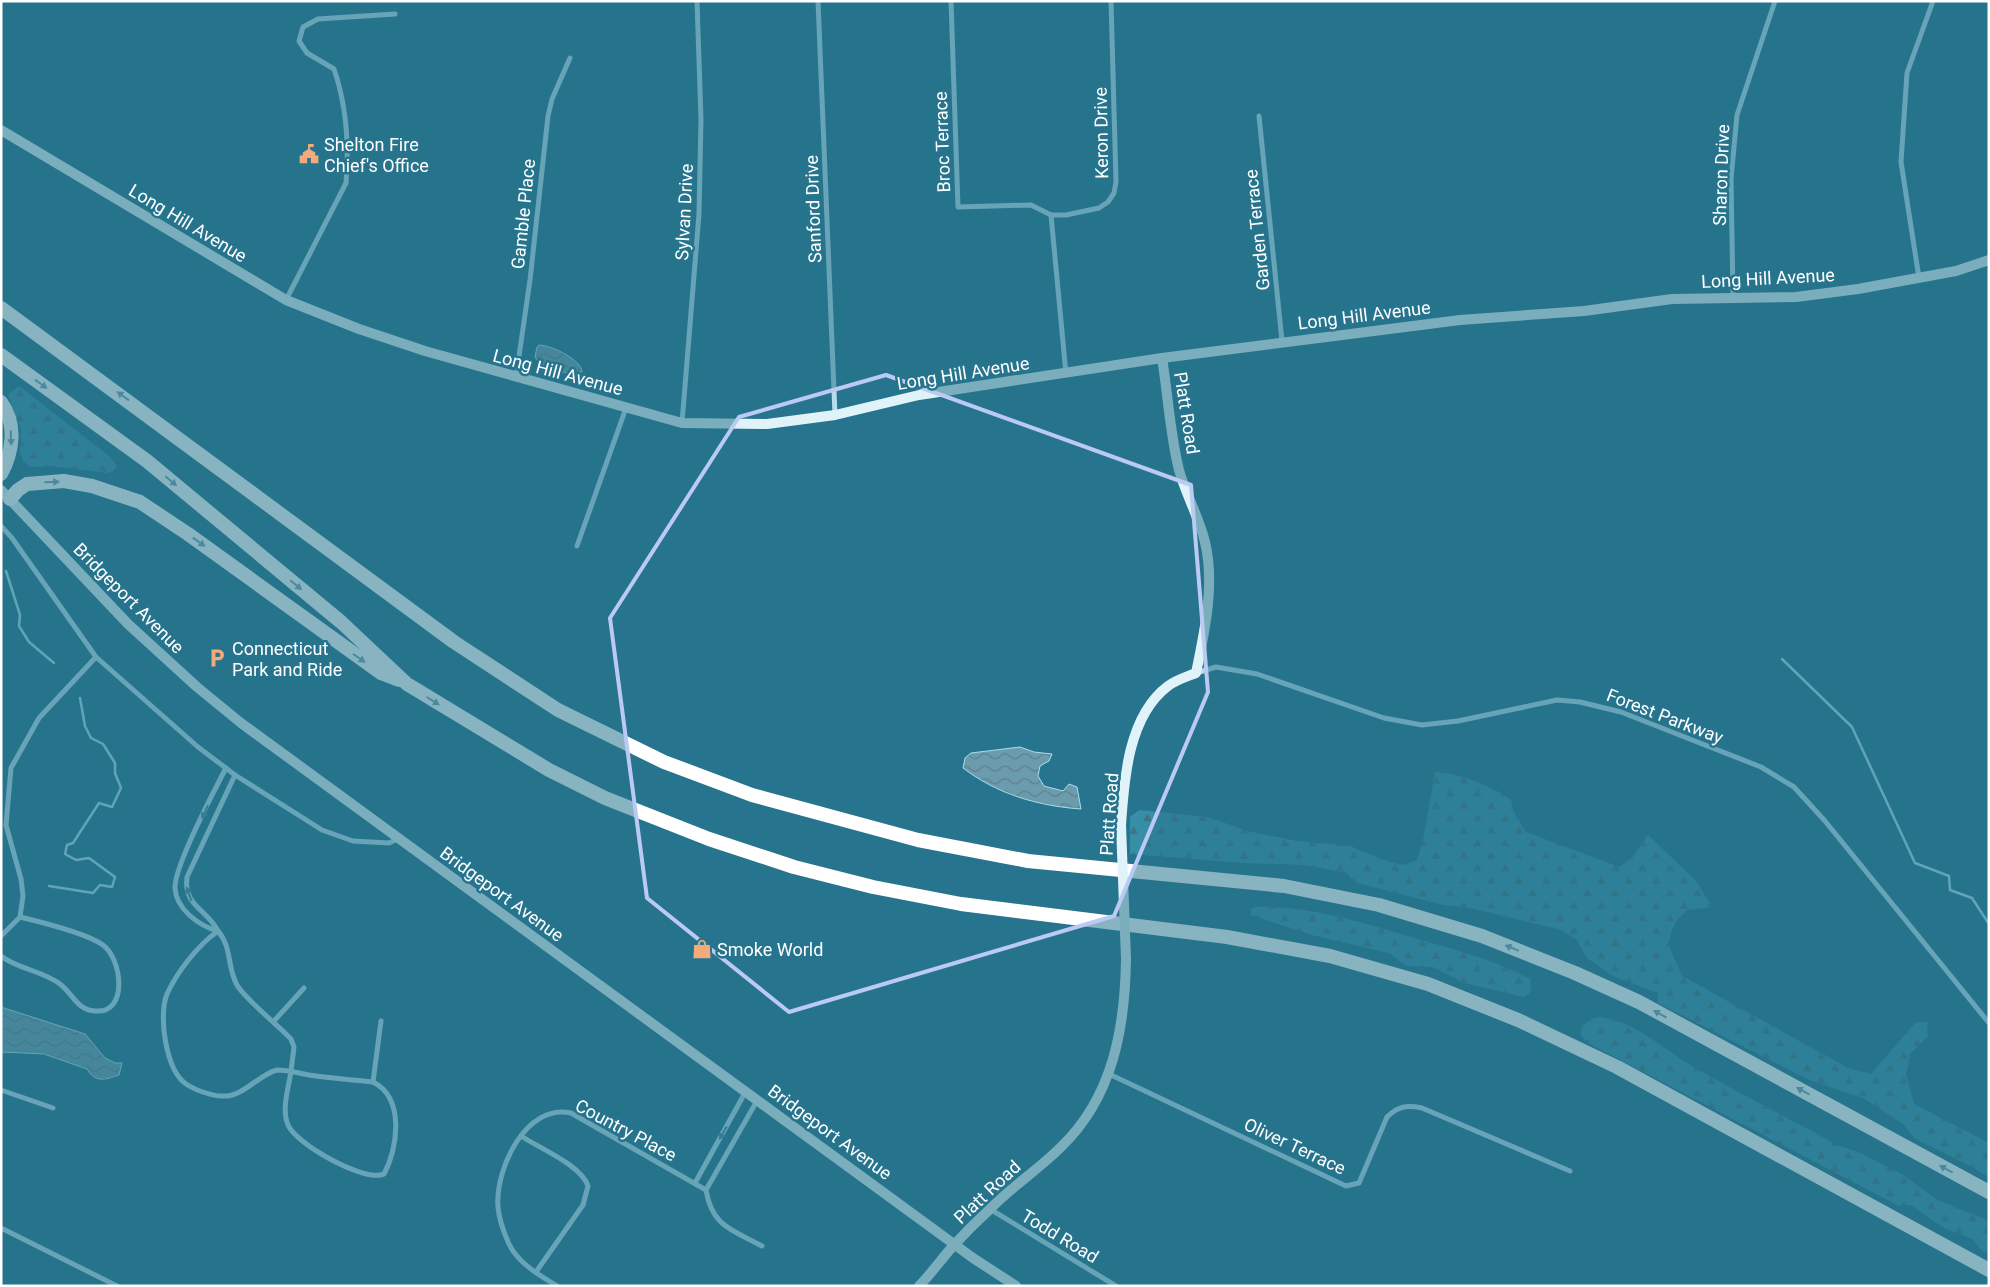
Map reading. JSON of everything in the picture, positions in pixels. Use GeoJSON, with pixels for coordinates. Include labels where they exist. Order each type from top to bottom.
{"type":"FeatureCollection","features":[{"type":"Feature","properties":{"kind":"highway"},"geometry":{"type":"LineString","coordinates":[[1,308],[454,642],[558,710],[664,762],[752,795],[918,840],[1028,861],[1284,886],[1379,905],[1482,936],[1639,1002],[1989,1192]]}},
{"type":"Feature","properties":{"kind":"highway"},"geometry":{"type":"LineString","coordinates":[[1,313],[53,345]]}},
{"type":"Feature","properties":{"kind":"highway"},"geometry":{"type":"LineString","coordinates":[[1,355],[147,461],[341,622],[407,684]]}},
{"type":"Feature","properties":{"kind":"highway"},"geometry":{"type":"LineString","coordinates":[[1,402],[6,410],[11,428],[12,446],[1,474]]}},
{"type":"Feature","properties":{"kind":"highway"},"geometry":{"type":"LineString","coordinates":[[5,495],[27,484],[64,482],[92,486],[140,502],[188,534],[381,673],[407,684],[549,770],[605,798],[709,839],[794,867],[873,887],[961,904],[1227,937],[1330,956],[1428,984],[1518,1020],[1617,1067],[1989,1270]]}},
{"type":"Feature","properties":{"kind":"street","name":"Sylvan Drive"},"geometry":{"type":"LineString","coordinates":[[682,423],[699,214],[701,120],[697,1]]}},
{"type":"Feature","properties":{"kind":"street","name":"Sanford Drive"},"geometry":{"type":"LineString","coordinates":[[818,1],[835,415]]}},
{"type":"Feature","properties":{"kind":"street","name":"Broc Terrace"},"geometry":{"type":"LineString","coordinates":[[951,1],[958,207],[1031,205],[1051,215]]}},
{"type":"Feature","properties":{"kind":"street","name":"Keron Drive"},"geometry":{"type":"LineString","coordinates":[[1051,215],[1066,215],[1099,208],[1108,202],[1114,193],[1116,161],[1111,1]]}},
{"type":"Feature","properties":{"kind":"street","name":"Sharon Drive"},"geometry":{"type":"LineString","coordinates":[[1733,296],[1731,179],[1737,116],[1775,1]]}},
{"type":"Feature","properties":{"kind":"street"},"geometry":{"type":"LineString","coordinates":[[1919,278],[1902,162],[1907,73],[1933,1]]}},
{"type":"Feature","properties":{"kind":"street"},"geometry":{"type":"LineString","coordinates":[[286,300],[343,190],[346,183],[348,162],[340,86],[334,69],[306,53],[298,40],[303,27],[318,19],[396,14]]}},
{"type":"Feature","properties":{"kind":"street","name":"Gamble Place"},"geometry":{"type":"LineString","coordinates":[[516,377],[530,280],[548,116],[552,99],[570,58]]}},
{"type":"Feature","properties":{"kind":"street","name":"Garden Terrace"},"geometry":{"type":"LineString","coordinates":[[1259,116],[1282,341]]}},
{"type":"Feature","properties":{"kind":"street","name":"Long Hill Avenue"},"geometry":{"type":"LineString","coordinates":[[1,130],[286,300],[359,329],[433,354],[682,423],[767,424],[835,415],[919,395],[1162,358],[1282,341],[1460,320],[1584,311],[1672,299],[1733,296],[1796,297],[1956,271],[1989,260]]}},
{"type":"Feature","properties":{"kind":"street"},"geometry":{"type":"LineString","coordinates":[[1051,215],[1066,374]]}},
{"type":"Feature","properties":{"kind":"street","name":"Platt Road"},"geometry":{"type":"LineString","coordinates":[[919,1286],[954,1244],[989,1209],[1055,1152],[1085,1122],[1109,1074],[1122,1021],[1126,959],[1121,825],[1126,776],[1136,736],[1144,716],[1152,704],[1167,687],[1196,673],[1210,589],[1210,565],[1197,517],[1186,495],[1179,468],[1162,358]]}},
{"type":"Feature","properties":{"kind":"street"},"geometry":{"type":"LineString","coordinates":[[578,546],[626,408]]}},
{"type":"Feature","properties":{"kind":"street","name":"Bridgeport Avenue"},"geometry":{"type":"LineString","coordinates":[[5,495],[128,624],[190,681],[241,723],[746,1090],[954,1244],[1016,1286]]}},
{"type":"Feature","properties":{"kind":"street"},"geometry":{"type":"LineString","coordinates":[[1,526],[12,538],[96,657],[168,721],[226,768],[306,822],[340,838],[389,843],[398,838]]}},
{"type":"Feature","properties":{"kind":"street"},"geometry":{"type":"LineString","coordinates":[[1,936],[20,917],[23,896],[22,879],[6,825],[11,768],[39,718],[96,657]]}},
{"type":"Feature","properties":{"kind":"street","name":"Forest Parkway"},"geometry":{"type":"LineString","coordinates":[[1196,673],[1216,666],[1257,674],[1384,718],[1416,724],[1443,724],[1557,700],[1580,702],[1621,712],[1761,768],[1794,788],[1819,814],[1989,1023]]}},
{"type":"Feature","properties":{"kind":"street"},"geometry":{"type":"LineString","coordinates":[[218,931],[206,928],[183,908],[177,900],[175,886],[177,874],[226,768]]}},
{"type":"Feature","properties":{"kind":"street"},"geometry":{"type":"LineString","coordinates":[[218,931],[194,956],[168,994],[163,1016],[170,1061],[186,1084],[225,1097],[238,1092],[271,1072],[291,1071],[338,1079],[373,1082],[389,1097],[396,1125],[388,1166],[384,1174],[378,1176],[343,1165],[296,1137],[285,1115],[291,1071],[294,1047],[291,1039],[236,983],[224,938],[212,920],[187,895],[187,877],[235,775]]}},
{"type":"Feature","properties":{"kind":"street"},"geometry":{"type":"LineString","coordinates":[[177,874],[187,877]]}},
{"type":"Feature","properties":{"kind":"street"},"geometry":{"type":"LineString","coordinates":[[1,956],[60,984],[72,998],[86,1009],[106,1010],[114,1005],[117,999],[118,980],[114,960],[102,945],[40,922],[20,917]]}},
{"type":"Feature","properties":{"kind":"street"},"geometry":{"type":"LineString","coordinates":[[274,1021],[304,988]]}},
{"type":"Feature","properties":{"kind":"street"},"geometry":{"type":"LineString","coordinates":[[373,1082],[381,1021]]}},
{"type":"Feature","properties":{"kind":"street","name":"Oliver Terrace"},"geometry":{"type":"LineString","coordinates":[[1109,1074],[1346,1186],[1358,1183],[1387,1117],[1395,1109],[1408,1105],[1422,1108],[1570,1171]]}},
{"type":"Feature","properties":{"kind":"street"},"geometry":{"type":"LineString","coordinates":[[1,1090],[53,1108]]}},
{"type":"Feature","properties":{"kind":"street"},"geometry":{"type":"LineString","coordinates":[[695,1183],[746,1090]]}},
{"type":"Feature","properties":{"kind":"street"},"geometry":{"type":"LineString","coordinates":[[758,1099],[706,1190],[710,1211],[717,1220],[762,1246]]}},
{"type":"Feature","properties":{"kind":"street","name":"Country Place"},"geometry":{"type":"LineString","coordinates":[[557,1286],[519,1259],[509,1245],[498,1207],[501,1176],[521,1136],[544,1115],[561,1111],[571,1113],[706,1190]]}},
{"type":"Feature","properties":{"kind":"street"},"geometry":{"type":"LineString","coordinates":[[521,1136],[572,1167],[582,1175],[588,1186],[583,1205],[536,1272]]}},
{"type":"Feature","properties":{"kind":"street","name":"Todd Road"},"geometry":{"type":"LineString","coordinates":[[989,1209],[1116,1286]]}},
{"type":"Feature","properties":{"kind":"street"},"geometry":{"type":"LineString","coordinates":[[1,1228],[117,1286]]}},
{"type":"Feature","properties":{"kind":"highlighted area"},"geometry":{"type":"Polygon","coordinates":[[[886,375],[1191,485],[1208,692],[1114,916],[789,1012],[647,898],[610,618],[739,417],[886,375]]]}},
{"type":"Feature","properties":{"kind":"green space"},"geometry":{"type":"Polygon","coordinates":[[[19,386],[109,456],[117,466],[113,471],[107,473],[50,466],[31,467],[24,462],[20,453],[21,430],[8,395],[19,386]]]}},
{"type":"Feature","properties":{"kind":"green space"},"geometry":{"type":"Polygon","coordinates":[[[1435,772],[1465,778],[1485,785],[1511,800],[1513,811],[1526,832],[1619,867],[1633,857],[1648,835],[1696,881],[1712,907],[1687,910],[1677,920],[1671,932],[1669,946],[1682,976],[1848,1068],[1871,1074],[1915,1023],[1927,1022],[1928,1036],[1910,1054],[1906,1075],[1914,1104],[1989,1143],[1989,1177],[1915,1139],[1904,1125],[1865,1099],[1807,1079],[1658,1003],[1658,993],[1611,975],[1587,958],[1576,939],[1558,929],[1470,908],[1443,905],[1354,882],[1347,873],[1305,865],[1245,863],[1130,854],[1130,817],[1139,810],[1207,817],[1251,832],[1297,841],[1350,846],[1389,862],[1404,865],[1417,860],[1423,841],[1435,772]]]}},
{"type":"Feature","properties":{"kind":"green space"},"geometry":{"type":"Polygon","coordinates":[[[1256,907],[1296,909],[1336,916],[1458,951],[1502,966],[1530,979],[1531,992],[1524,997],[1465,983],[1433,967],[1406,966],[1389,953],[1312,935],[1251,915],[1251,909],[1256,907]]]}},
{"type":"Feature","properties":{"kind":"green space"},"geometry":{"type":"Polygon","coordinates":[[[1597,1017],[1609,1019],[1634,1028],[1726,1086],[1837,1145],[1861,1153],[1903,1175],[1937,1200],[1989,1221],[1989,1254],[1982,1251],[1972,1239],[1944,1228],[1911,1205],[1899,1206],[1588,1043],[1581,1035],[1582,1028],[1597,1017]]]}},
{"type":"Feature","properties":{"kind":"water"},"geometry":{"type":"Polygon","coordinates":[[[539,345],[551,348],[572,358],[581,367],[582,372],[571,374],[549,368],[535,357],[539,345]]]}},
{"type":"Feature","properties":{"kind":"water"},"geometry":{"type":"Polygon","coordinates":[[[1020,747],[1034,752],[1052,754],[1049,761],[1040,766],[1038,776],[1044,786],[1063,791],[1069,784],[1077,787],[1081,809],[1034,802],[1004,792],[963,768],[965,758],[971,753],[1020,747]]]}},
{"type":"Feature","properties":{"kind":"water"},"geometry":{"type":"Polygon","coordinates":[[[1,1007],[85,1034],[105,1058],[115,1063],[122,1063],[119,1075],[101,1079],[93,1077],[87,1069],[44,1054],[1,1052],[1,1007]]]}},
{"type":"Feature","properties":{"kind":"waterway"},"geometry":{"type":"LineString","coordinates":[[6,571],[20,615],[19,626],[29,642],[54,663]]}},
{"type":"Feature","properties":{"kind":"waterway"},"geometry":{"type":"LineString","coordinates":[[1782,659],[1852,727],[1915,863],[1949,876],[1950,890],[1972,898],[1989,924]]}},
{"type":"Feature","properties":{"kind":"waterway"},"geometry":{"type":"LineString","coordinates":[[49,886],[93,893],[100,885],[112,887],[115,877],[89,858],[76,860],[65,854],[67,845],[73,843],[99,803],[112,807],[121,788],[115,773],[115,763],[103,744],[91,738],[85,726],[80,698]]}},
{"type":"Feature","properties":{"kind":"place","name":"Shelton Fire Chief's Office"},"geometry":{"type":"Point","coordinates":[309,154]}},
{"type":"Feature","properties":{"kind":"place","name":"Connecticut Park and Ride"},"geometry":{"type":"Point","coordinates":[217,658]}},
{"type":"Feature","properties":{"kind":"place","name":"Smoke World"},"geometry":{"type":"Point","coordinates":[702,949]}}]}
